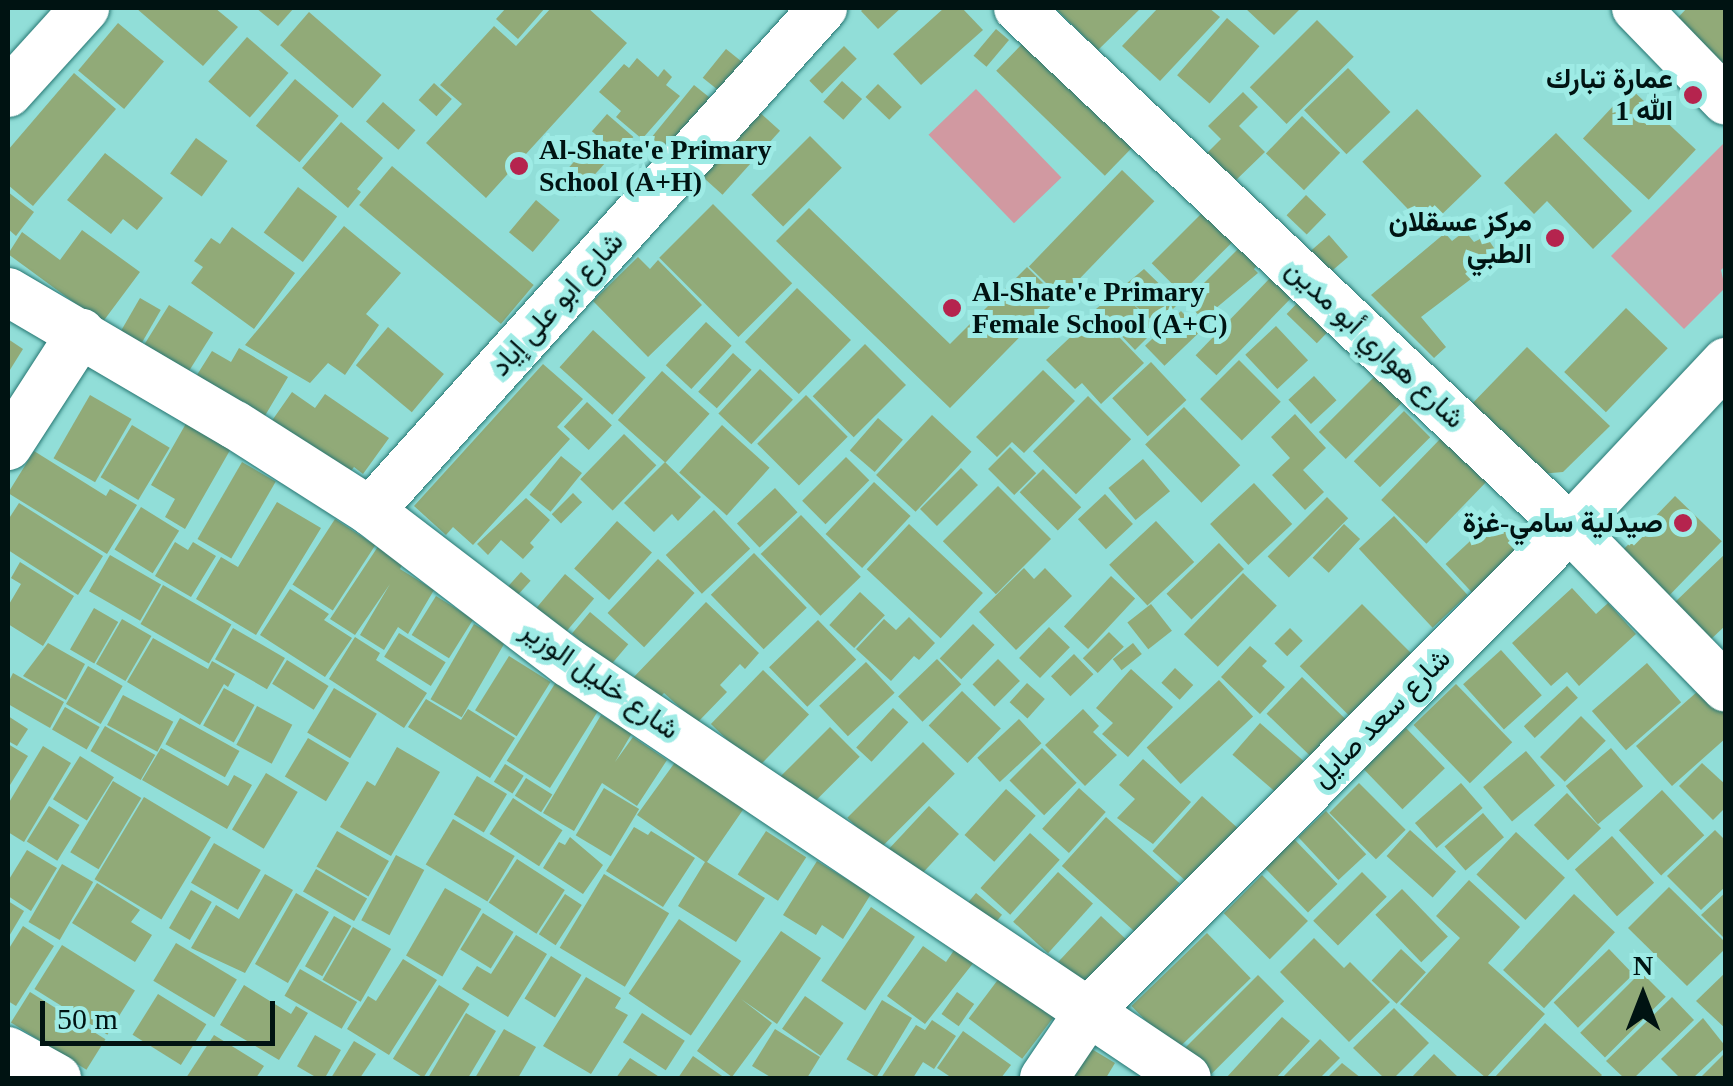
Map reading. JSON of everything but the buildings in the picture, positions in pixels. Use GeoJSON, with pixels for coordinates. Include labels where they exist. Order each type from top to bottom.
{"type":"FeatureCollection","features":[{"type":"Feature","properties":{"kind":"street"},"geometry":{"type":"LineString","coordinates":[[8,93],[84,8]]}},
{"type":"Feature","properties":{"kind":"street","name":"شارع ابو على إياد"},"geometry":{"type":"LineString","coordinates":[[370,511],[823,8]]}},
{"type":"Feature","properties":{"kind":"street","name":"شارع هواري أبو مدين"},"geometry":{"type":"LineString","coordinates":[[1018,8],[1570,528],[1726,688]]}},
{"type":"Feature","properties":{"kind":"street"},"geometry":{"type":"LineString","coordinates":[[1636,8],[1726,101]]}},
{"type":"Feature","properties":{"kind":"street","name":"شارع خليل الوزير"},"geometry":{"type":"LineString","coordinates":[[8,292],[370,511],[570,663],[1187,1078]]}},
{"type":"Feature","properties":{"kind":"street"},"geometry":{"type":"LineString","coordinates":[[8,446],[81,334]]}},
{"type":"Feature","properties":{"kind":"street","name":"شارع سعد صايل"},"geometry":{"type":"LineString","coordinates":[[1044,1078],[1090,1010],[1570,528],[1726,362]]}},
{"type":"Feature","properties":{"kind":"street"},"geometry":{"type":"LineString","coordinates":[[8,1051],[57,1078]]}},
{"type":"Feature","properties":{"kind":"shaded area"},"geometry":{"type":"Polygon","coordinates":[[[976,89],[1061,177],[1014,223],[929,135],[976,89]]]}},
{"type":"Feature","properties":{"kind":"shaded area"},"geometry":{"type":"Polygon","coordinates":[[[1723,144],[1726,265],[1721,270],[1725,288],[1684,329],[1611,256],[1723,144]]]}},
{"type":"Feature","properties":{"kind":"place","name":"عمارة تبارك الله 1"},"geometry":{"type":"Point","coordinates":[1693,95]}},
{"type":"Feature","properties":{"kind":"place","name":"Al-Shate'e Primary School (A+H)"},"geometry":{"type":"Point","coordinates":[519,166]}},
{"type":"Feature","properties":{"kind":"place","name":"مركز عسقلان الطبي"},"geometry":{"type":"Point","coordinates":[1555,238]}},
{"type":"Feature","properties":{"kind":"place","name":"Al-Shate'e Primary Female School (A+C)"},"geometry":{"type":"Point","coordinates":[952,308]}},
{"type":"Feature","properties":{"kind":"place","name":"صيدلية سامي-غزة"},"geometry":{"type":"Point","coordinates":[1683,523]}}]}
